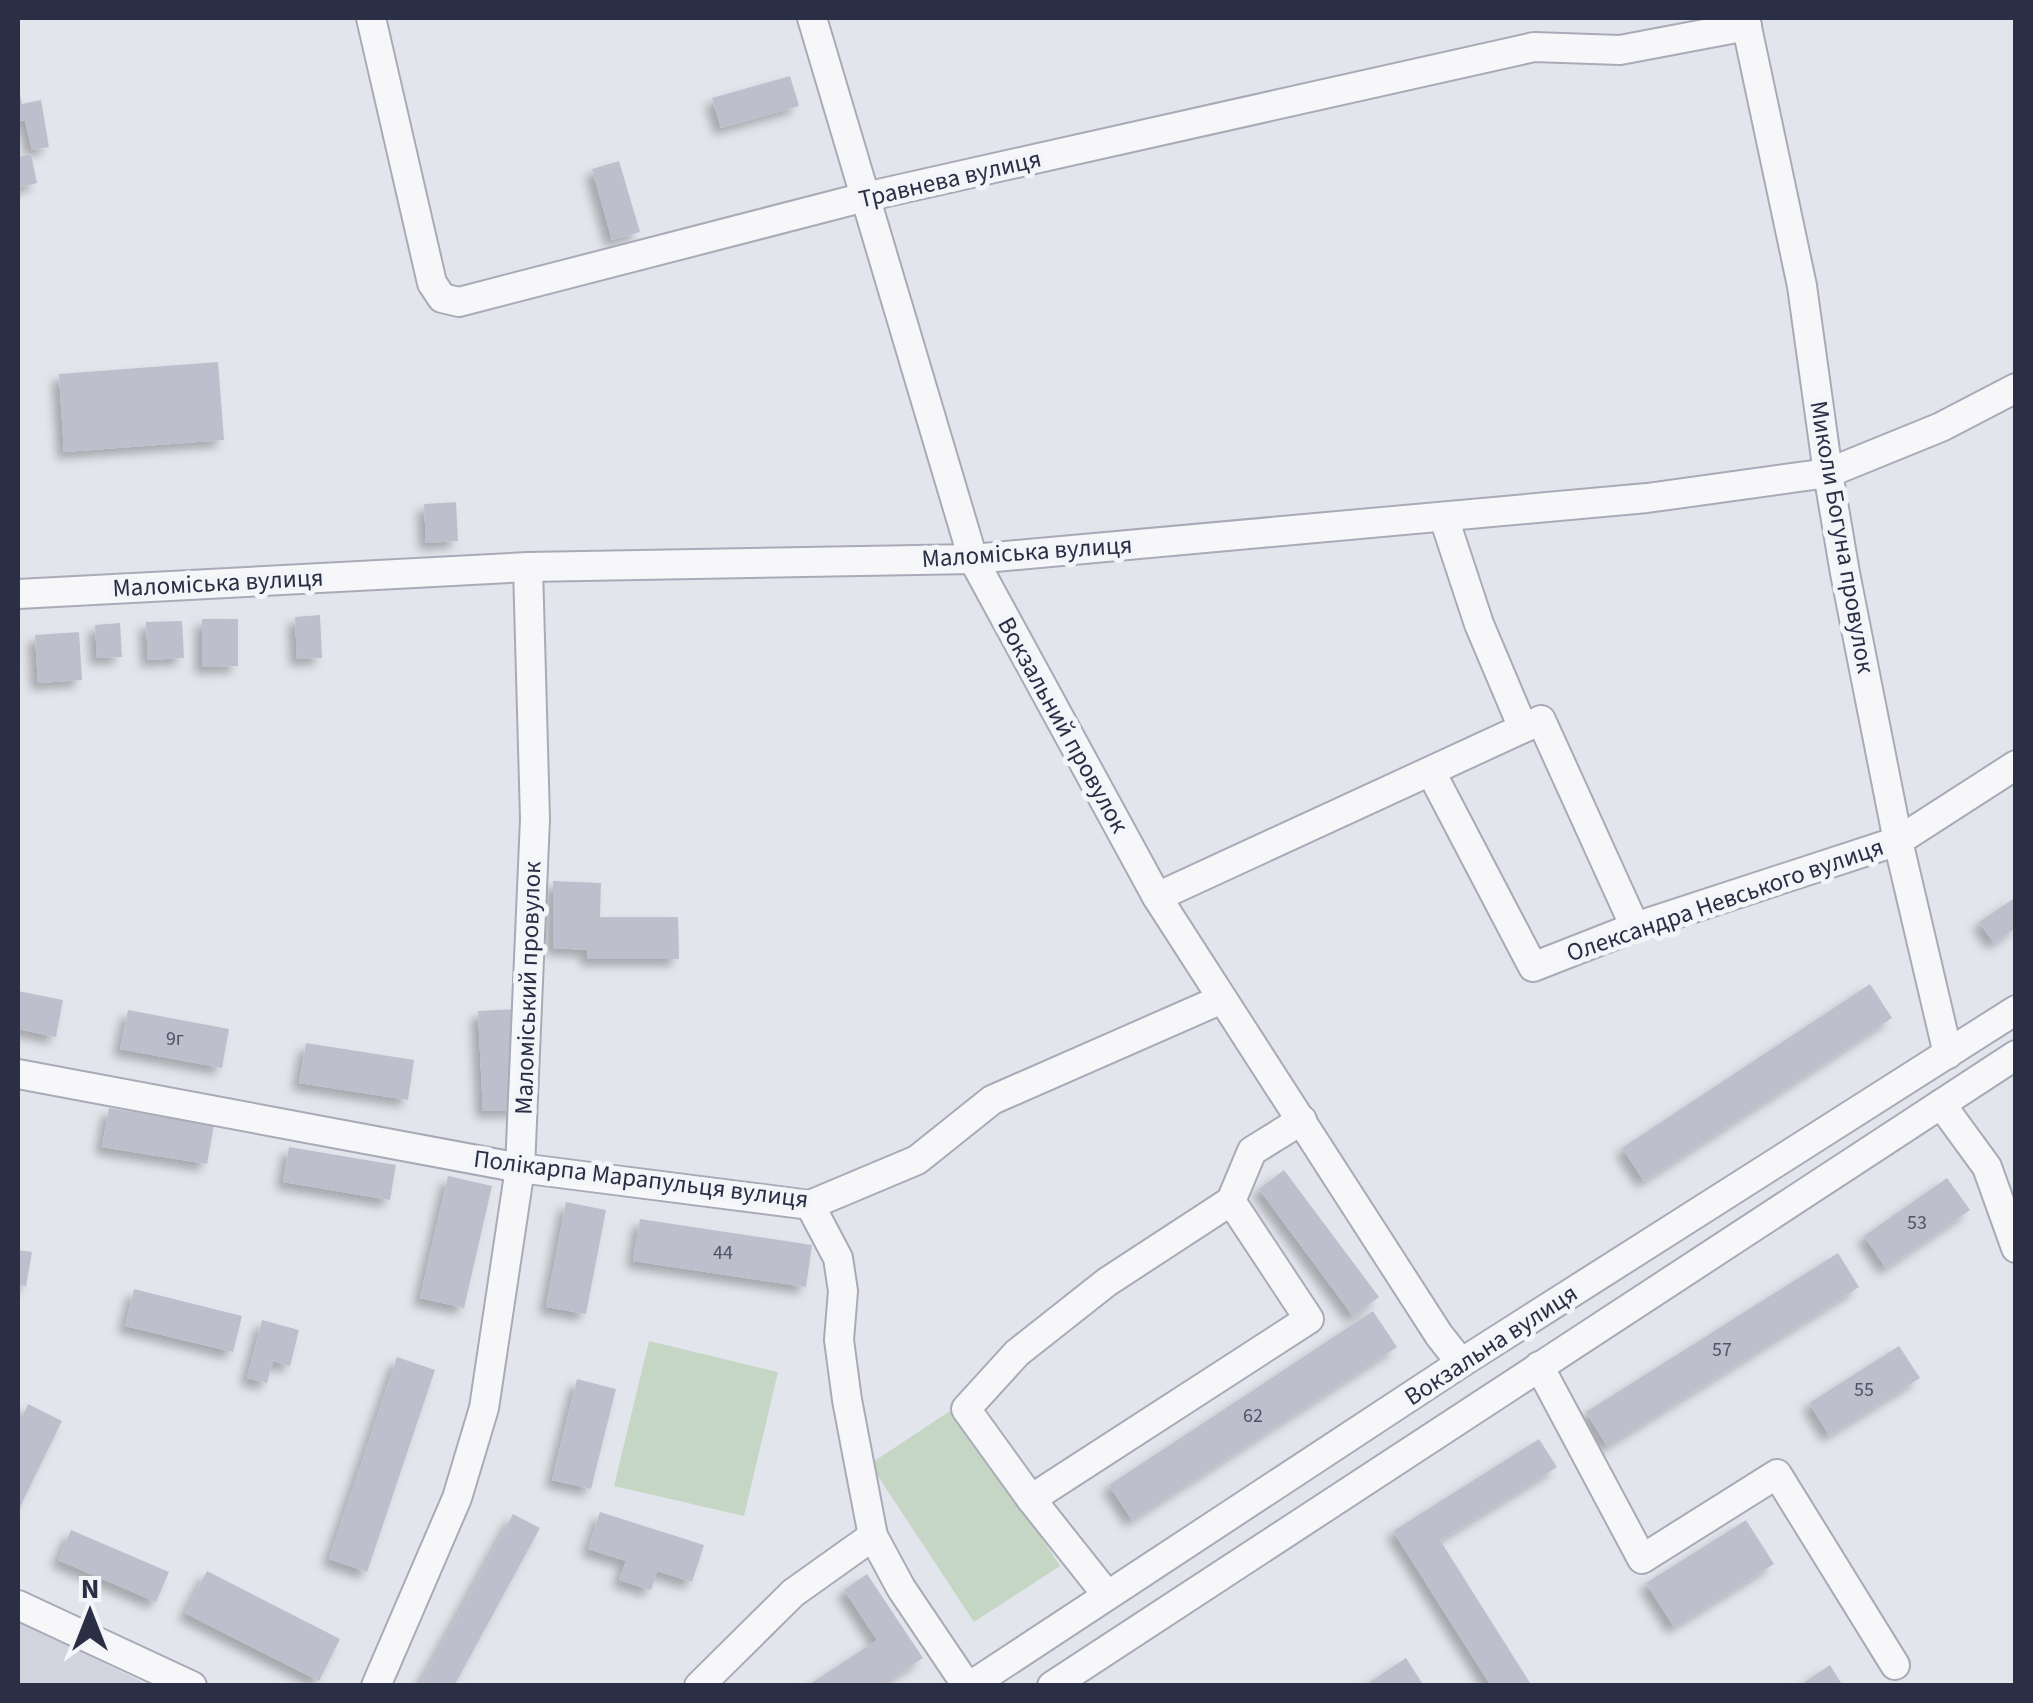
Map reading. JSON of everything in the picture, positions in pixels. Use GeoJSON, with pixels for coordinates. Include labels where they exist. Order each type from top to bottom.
{"type":"FeatureCollection","features":[{"type":"Feature","properties":{"kind":"street","name":"Травнева вулиця"},"geometry":{"type":"LineString","coordinates":[[371,18],[432,283],[435,292],[459,302],[865,198],[1534,47],[1620,50],[1746,22]]}},
{"type":"Feature","properties":{"kind":"street","name":"Вокзальний провулок"},"geometry":{"type":"LineString","coordinates":[[812,18],[972,559],[1157,898],[1439,1335],[1461,1363]]}},
{"type":"Feature","properties":{"kind":"street","name":"Миколи Богуна провулок"},"geometry":{"type":"LineString","coordinates":[[1746,22],[1802,286],[1828,473],[1898,840],[1948,1054]]}},
{"type":"Feature","properties":{"kind":"street","name":"Маломіська вулиця"},"geometry":{"type":"LineString","coordinates":[[18,594],[528,567],[972,559],[1667,496],[1828,473],[1942,427],[2016,388]]}},
{"type":"Feature","properties":{"kind":"street"},"geometry":{"type":"LineString","coordinates":[[1444,518],[1479,624],[1635,927]]}},
{"type":"Feature","properties":{"kind":"street","name":"Маломіський провулок"},"geometry":{"type":"LineString","coordinates":[[376,1686],[457,1498],[484,1408],[520,1168],[535,820],[528,567]]}},
{"type":"Feature","properties":{"kind":"street"},"geometry":{"type":"LineString","coordinates":[[1157,898],[1532,724]]}},
{"type":"Feature","properties":{"kind":"street","name":"Олександра Невського вулиця"},"geometry":{"type":"LineString","coordinates":[[1431,772],[1534,968],[1635,927],[1898,840],[2016,765]]}},
{"type":"Feature","properties":{"kind":"street","name":"Полікарпа Марапульця вулиця"},"geometry":{"type":"LineString","coordinates":[[18,1074],[520,1168],[810,1205],[917,1160],[992,1100],[1222,999]]}},
{"type":"Feature","properties":{"kind":"street","name":"Вокзальна вулиця"},"geometry":{"type":"LineString","coordinates":[[968,1686],[1461,1363],[2016,1010]]}},
{"type":"Feature","properties":{"kind":"street","name":"Вокзальна вулиця"},"geometry":{"type":"LineString","coordinates":[[1052,1686],[2016,1056]]}},
{"type":"Feature","properties":{"kind":"street"},"geometry":{"type":"LineString","coordinates":[[1942,1104],[1987,1166],[2016,1248]]}},
{"type":"Feature","properties":{"kind":"street"},"geometry":{"type":"LineString","coordinates":[[1107,1595],[966,1409],[1031,1342],[1107,1282],[1230,1201],[1252,1151],[1302,1120]]}},
{"type":"Feature","properties":{"kind":"street"},"geometry":{"type":"LineString","coordinates":[[1031,1499],[1309,1320],[1230,1201]]}},
{"type":"Feature","properties":{"kind":"street"},"geometry":{"type":"LineString","coordinates":[[810,1205],[838,1258],[843,1292],[840,1340],[847,1400],[874,1536],[901,1588],[968,1686]]}},
{"type":"Feature","properties":{"kind":"street"},"geometry":{"type":"LineString","coordinates":[[1539,1366],[1642,1559],[1778,1474],[1895,1666]]}},
{"type":"Feature","properties":{"kind":"street"},"geometry":{"type":"LineString","coordinates":[[698,1686],[793,1593],[874,1536]]}},
{"type":"Feature","properties":{"kind":"street"},"geometry":{"type":"LineString","coordinates":[[18,1605],[192,1686]]}},
{"type":"Feature","properties":{"kind":"shaded area"},"geometry":{"type":"Polygon","coordinates":[[[18,1620],[148,1685],[18,1685],[18,1620]]]}},
{"type":"Feature","properties":{"kind":"green space"},"geometry":{"type":"Polygon","coordinates":[[[649,1341],[778,1372],[744,1516],[614,1486],[649,1341]]]}},
{"type":"Feature","properties":{"kind":"green space"},"geometry":{"type":"Polygon","coordinates":[[[956,1407],[1060,1566],[974,1622],[870,1464],[956,1407]]]}},
{"type":"Feature","properties":{"kind":"building"},"geometry":{"type":"Polygon","coordinates":[[[790,76],[799,106],[721,128],[712,98],[790,76]]]}},
{"type":"Feature","properties":{"kind":"building"},"geometry":{"type":"Polygon","coordinates":[[[19,89],[22,104],[41,100],[49,147],[32,150],[25,120],[18,122],[19,89]]]}},
{"type":"Feature","properties":{"kind":"building"},"geometry":{"type":"Polygon","coordinates":[[[31,154],[37,183],[18,188],[18,157],[31,154]]]}},
{"type":"Feature","properties":{"kind":"building"},"geometry":{"type":"Polygon","coordinates":[[[619,161],[640,232],[612,240],[592,169],[619,161]]]}},
{"type":"Feature","properties":{"kind":"building"},"geometry":{"type":"Polygon","coordinates":[[[218,362],[224,440],[64,452],[59,374],[218,362]]]}},
{"type":"Feature","properties":{"kind":"building"},"geometry":{"type":"Polygon","coordinates":[[[456,502],[458,541],[426,543],[424,504],[456,502]]]}},
{"type":"Feature","properties":{"kind":"building"},"geometry":{"type":"Polygon","coordinates":[[[320,615],[322,658],[297,659],[295,617],[320,615]]]}},
{"type":"Feature","properties":{"kind":"building"},"geometry":{"type":"Polygon","coordinates":[[[202,619],[238,619],[238,666],[202,667],[202,619]]]}},
{"type":"Feature","properties":{"kind":"building"},"geometry":{"type":"Polygon","coordinates":[[[182,621],[184,658],[148,660],[146,622],[182,621]]]}},
{"type":"Feature","properties":{"kind":"building"},"geometry":{"type":"Polygon","coordinates":[[[120,623],[122,657],[97,658],[95,625],[120,623]]]}},
{"type":"Feature","properties":{"kind":"building"},"geometry":{"type":"Polygon","coordinates":[[[79,632],[82,680],[38,683],[35,635],[79,632]]]}},
{"type":"Feature","properties":{"kind":"building"},"geometry":{"type":"Polygon","coordinates":[[[553,881],[601,883],[600,917],[678,917],[679,959],[588,959],[587,950],[553,948],[553,881]]]}},
{"type":"Feature","properties":{"kind":"building"},"geometry":{"type":"Polygon","coordinates":[[[2016,897],[2016,928],[1994,943],[1979,922],[2016,897]]]}},
{"type":"Feature","properties":{"kind":"building"},"geometry":{"type":"Polygon","coordinates":[[[1870,984],[1892,1018],[1644,1181],[1622,1148],[1870,984]]]}},
{"type":"Feature","properties":{"kind":"building"},"geometry":{"type":"Polygon","coordinates":[[[18,991],[63,1000],[56,1037],[18,1029],[18,991]]]}},
{"type":"Feature","properties":{"kind":"building"},"geometry":{"type":"Polygon","coordinates":[[[516,1009],[520,1110],[483,1111],[478,1011],[516,1009]]]}},
{"type":"Feature","properties":{"kind":"building"},"geometry":{"type":"Polygon","coordinates":[[[128,1010],[229,1029],[222,1068],[120,1049],[128,1010]]]}},
{"type":"Feature","properties":{"kind":"building"},"geometry":{"type":"Polygon","coordinates":[[[306,1043],[414,1060],[408,1100],[299,1083],[306,1043]]]}},
{"type":"Feature","properties":{"kind":"building"},"geometry":{"type":"Polygon","coordinates":[[[109,1108],[214,1125],[207,1164],[102,1147],[109,1108]]]}},
{"type":"Feature","properties":{"kind":"building"},"geometry":{"type":"Polygon","coordinates":[[[289,1147],[396,1165],[390,1200],[283,1182],[289,1147]]]}},
{"type":"Feature","properties":{"kind":"building"},"geometry":{"type":"Polygon","coordinates":[[[1284,1170],[1379,1297],[1353,1316],[1259,1189],[1284,1170]]]}},
{"type":"Feature","properties":{"kind":"building"},"geometry":{"type":"Polygon","coordinates":[[[448,1176],[492,1186],[464,1308],[420,1298],[448,1176]]]}},
{"type":"Feature","properties":{"kind":"building"},"geometry":{"type":"Polygon","coordinates":[[[1947,1178],[1970,1210],[1886,1268],[1864,1236],[1947,1178]]]}},
{"type":"Feature","properties":{"kind":"building"},"geometry":{"type":"Polygon","coordinates":[[[566,1202],[606,1210],[586,1314],[546,1307],[566,1202]]]}},
{"type":"Feature","properties":{"kind":"building"},"geometry":{"type":"Polygon","coordinates":[[[640,1219],[812,1245],[806,1287],[633,1261],[640,1219]]]}},
{"type":"Feature","properties":{"kind":"building"},"geometry":{"type":"Polygon","coordinates":[[[18,1250],[32,1252],[26,1286],[18,1285],[18,1250]]]}},
{"type":"Feature","properties":{"kind":"building"},"geometry":{"type":"Polygon","coordinates":[[[1838,1253],[1859,1287],[1607,1446],[1586,1412],[1838,1253]]]}},
{"type":"Feature","properties":{"kind":"building"},"geometry":{"type":"Polygon","coordinates":[[[134,1289],[242,1316],[233,1352],[125,1326],[134,1289]]]}},
{"type":"Feature","properties":{"kind":"building"},"geometry":{"type":"Polygon","coordinates":[[[1373,1311],[1397,1347],[1132,1520],[1109,1485],[1373,1311]]]}},
{"type":"Feature","properties":{"kind":"building"},"geometry":{"type":"Polygon","coordinates":[[[262,1320],[299,1330],[290,1366],[273,1361],[267,1383],[247,1378],[262,1320]]]}},
{"type":"Feature","properties":{"kind":"building"},"geometry":{"type":"Polygon","coordinates":[[[1899,1346],[1920,1378],[1829,1435],[1809,1403],[1899,1346]]]}},
{"type":"Feature","properties":{"kind":"building"},"geometry":{"type":"Polygon","coordinates":[[[397,1357],[435,1370],[367,1572],[329,1559],[397,1357]]]}},
{"type":"Feature","properties":{"kind":"building"},"geometry":{"type":"Polygon","coordinates":[[[577,1379],[616,1389],[591,1489],[552,1480],[577,1379]]]}},
{"type":"Feature","properties":{"kind":"building"},"geometry":{"type":"Polygon","coordinates":[[[28,1404],[62,1421],[18,1511],[18,1426],[28,1404]]]}},
{"type":"Feature","properties":{"kind":"building"},"geometry":{"type":"Polygon","coordinates":[[[1539,1439],[1557,1467],[1440,1540],[1532,1686],[1491,1686],[1393,1531],[1539,1439]]]}},
{"type":"Feature","properties":{"kind":"building"},"geometry":{"type":"Polygon","coordinates":[[[600,1512],[704,1545],[692,1582],[657,1571],[651,1590],[619,1580],[626,1561],[588,1549],[600,1512]]]}},
{"type":"Feature","properties":{"kind":"building"},"geometry":{"type":"Polygon","coordinates":[[[513,1514],[540,1528],[454,1686],[419,1686],[513,1514]]]}},
{"type":"Feature","properties":{"kind":"building"},"geometry":{"type":"Polygon","coordinates":[[[1746,1520],[1774,1564],[1674,1627],[1646,1583],[1746,1520]]]}},
{"type":"Feature","properties":{"kind":"building"},"geometry":{"type":"Polygon","coordinates":[[[71,1530],[169,1572],[156,1602],[58,1560],[71,1530]]]}},
{"type":"Feature","properties":{"kind":"building"},"geometry":{"type":"Polygon","coordinates":[[[207,1571],[340,1639],[319,1681],[185,1613],[207,1571]]]}},
{"type":"Feature","properties":{"kind":"building"},"geometry":{"type":"Polygon","coordinates":[[[867,1574],[923,1658],[881,1686],[807,1686],[877,1640],[844,1590],[867,1574]]]}},
{"type":"Feature","properties":{"kind":"building"},"geometry":{"type":"Polygon","coordinates":[[[1406,1658],[1424,1686],[1364,1686],[1406,1658]]]}},
{"type":"Feature","properties":{"kind":"building"},"geometry":{"type":"Polygon","coordinates":[[[1830,1665],[1843,1686],[1799,1686],[1830,1665]]]}}]}
